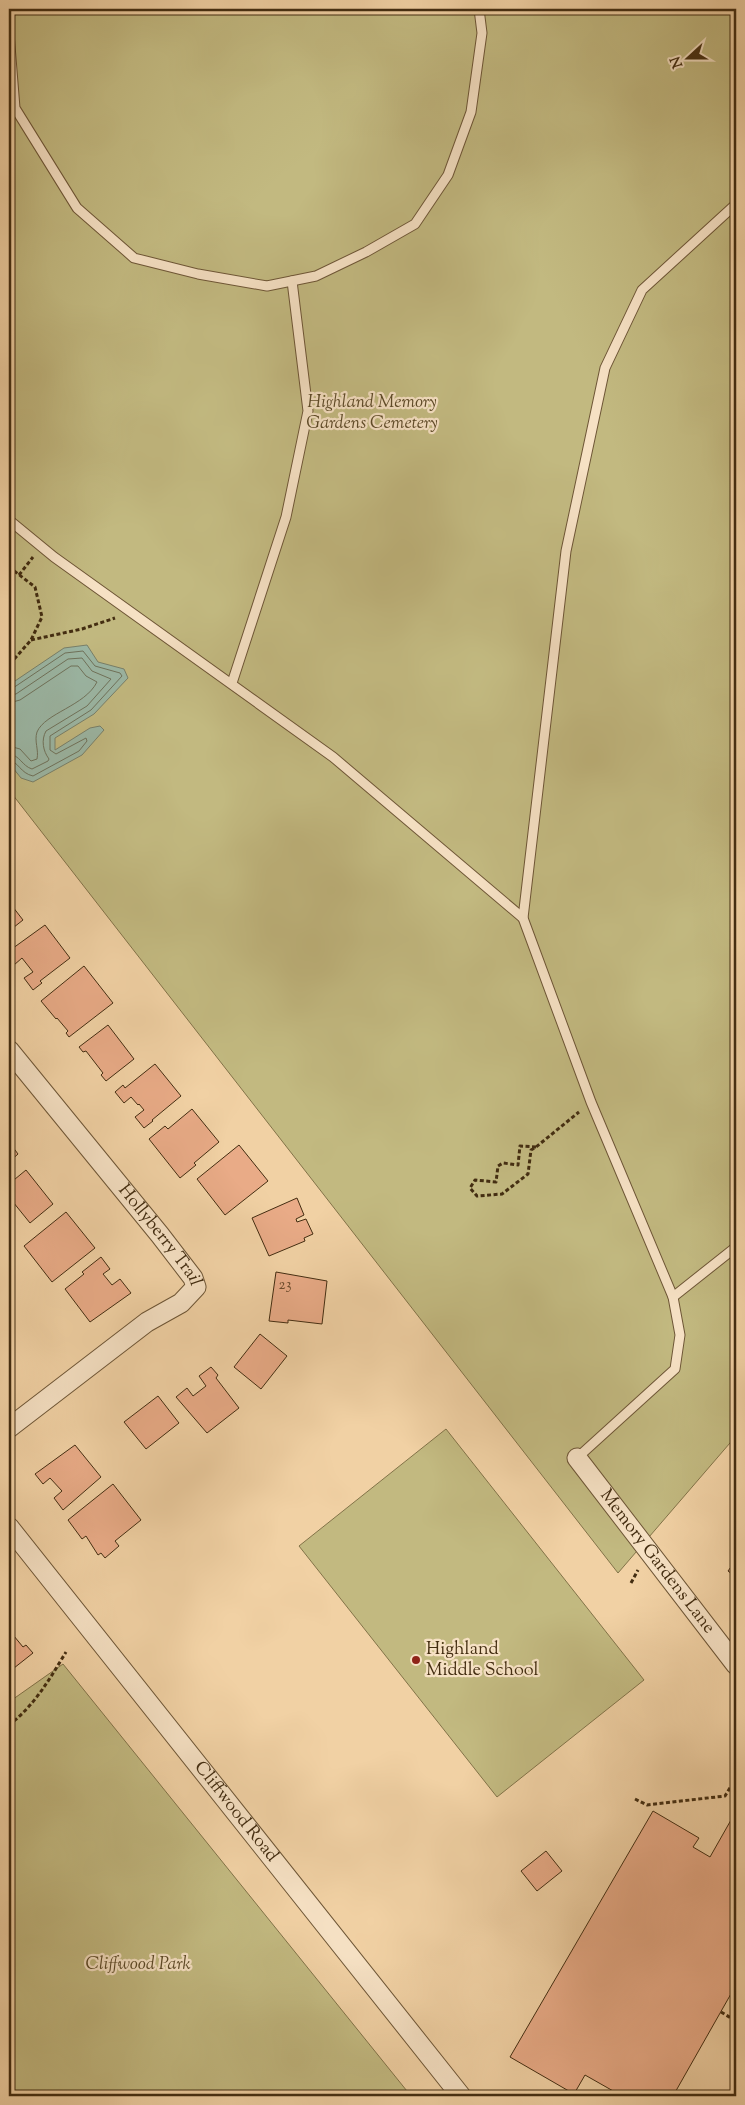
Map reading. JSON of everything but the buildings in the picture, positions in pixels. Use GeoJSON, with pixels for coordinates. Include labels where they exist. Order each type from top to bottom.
{"type":"FeatureCollection","features":[{"type":"Feature","properties":{"kind":"street","name":"Hollyberry Trail"},"geometry":{"type":"LineString","coordinates":[[9,1050],[160,1235],[193,1278],[196,1287],[181,1303],[147,1322],[9,1428]]}},
{"type":"Feature","properties":{"kind":"street","name":"Memory Gardens Lane"},"geometry":{"type":"LineString","coordinates":[[576,1458],[736,1666]]}},
{"type":"Feature","properties":{"kind":"street","name":"Cliffwood Road"},"geometry":{"type":"LineString","coordinates":[[9,1528],[461,2096]]}},
{"type":"Feature","properties":{"kind":"lane"},"geometry":{"type":"LineString","coordinates":[[9,18],[11,9]]}},
{"type":"Feature","properties":{"kind":"lane"},"geometry":{"type":"LineString","coordinates":[[9,33],[12,108],[77,208],[134,258],[198,274],[267,286],[316,276],[366,252],[415,224],[448,175],[471,112],[482,33],[480,9]]}},
{"type":"Feature","properties":{"kind":"lane"},"geometry":{"type":"LineString","coordinates":[[576,1458],[675,1369],[680,1335],[673,1297],[591,1102],[523,918],[566,551],[606,368],[642,290],[736,204]]}},
{"type":"Feature","properties":{"kind":"lane"},"geometry":{"type":"LineString","coordinates":[[232,683],[286,517],[308,411],[292,281]]}},
{"type":"Feature","properties":{"kind":"lane"},"geometry":{"type":"LineString","coordinates":[[9,520],[131,612],[333,757],[523,918]]}},
{"type":"Feature","properties":{"kind":"lane"},"geometry":{"type":"LineString","coordinates":[[673,1297],[736,1248]]}},
{"type":"Feature","properties":{"kind":"path"},"geometry":{"type":"LineString","coordinates":[[20,575],[41,546]]}},
{"type":"Feature","properties":{"kind":"path"},"geometry":{"type":"LineString","coordinates":[[9,567],[35,587],[42,618],[31,640],[9,665]]}},
{"type":"Feature","properties":{"kind":"path"},"geometry":{"type":"LineString","coordinates":[[31,640],[82,629],[131,612]]}},
{"type":"Feature","properties":{"kind":"path"},"geometry":{"type":"LineString","coordinates":[[536,1147],[520,1146],[518,1165],[503,1163],[498,1166],[496,1182],[474,1180],[470,1188],[477,1196],[502,1194],[528,1174],[531,1150],[536,1147],[591,1102]]}},
{"type":"Feature","properties":{"kind":"path"},"geometry":{"type":"LineString","coordinates":[[9,1725],[26,1712],[44,1688],[66,1652]]}},
{"type":"Feature","properties":{"kind":"path"},"geometry":{"type":"LineString","coordinates":[[635,1799],[647,1805],[725,1796],[736,1778]]}},
{"type":"Feature","properties":{"kind":"path"},"geometry":{"type":"LineString","coordinates":[[721,2012],[736,2021]]}},
{"type":"Feature","properties":{"kind":"green space","name":"Highland Memory Gardens Cemetery"},"geometry":{"type":"Polygon","coordinates":[[[9,9],[736,9],[736,1436],[618,1573],[9,790],[9,9]]]}},
{"type":"Feature","properties":{"kind":"green space"},"geometry":{"type":"Polygon","coordinates":[[[446,1429],[644,1680],[497,1797],[299,1546],[446,1429]]]}},
{"type":"Feature","properties":{"kind":"green space","name":"Cliffwood Park"},"geometry":{"type":"Polygon","coordinates":[[[63,1664],[411,2096],[9,2096],[9,1702],[63,1664]]]}},
{"type":"Feature","properties":{"kind":"water"},"geometry":{"type":"Polygon","coordinates":[[[87,645],[98,662],[124,669],[128,678],[94,714],[55,738],[55,750],[90,728],[100,726],[104,730],[82,755],[33,782],[21,778],[9,763],[9,685],[64,648],[87,645]]]}},
{"type":"Feature","properties":{"kind":"place","name":"Highland Middle School"},"geometry":{"type":"Point","coordinates":[416,1660]}}]}
